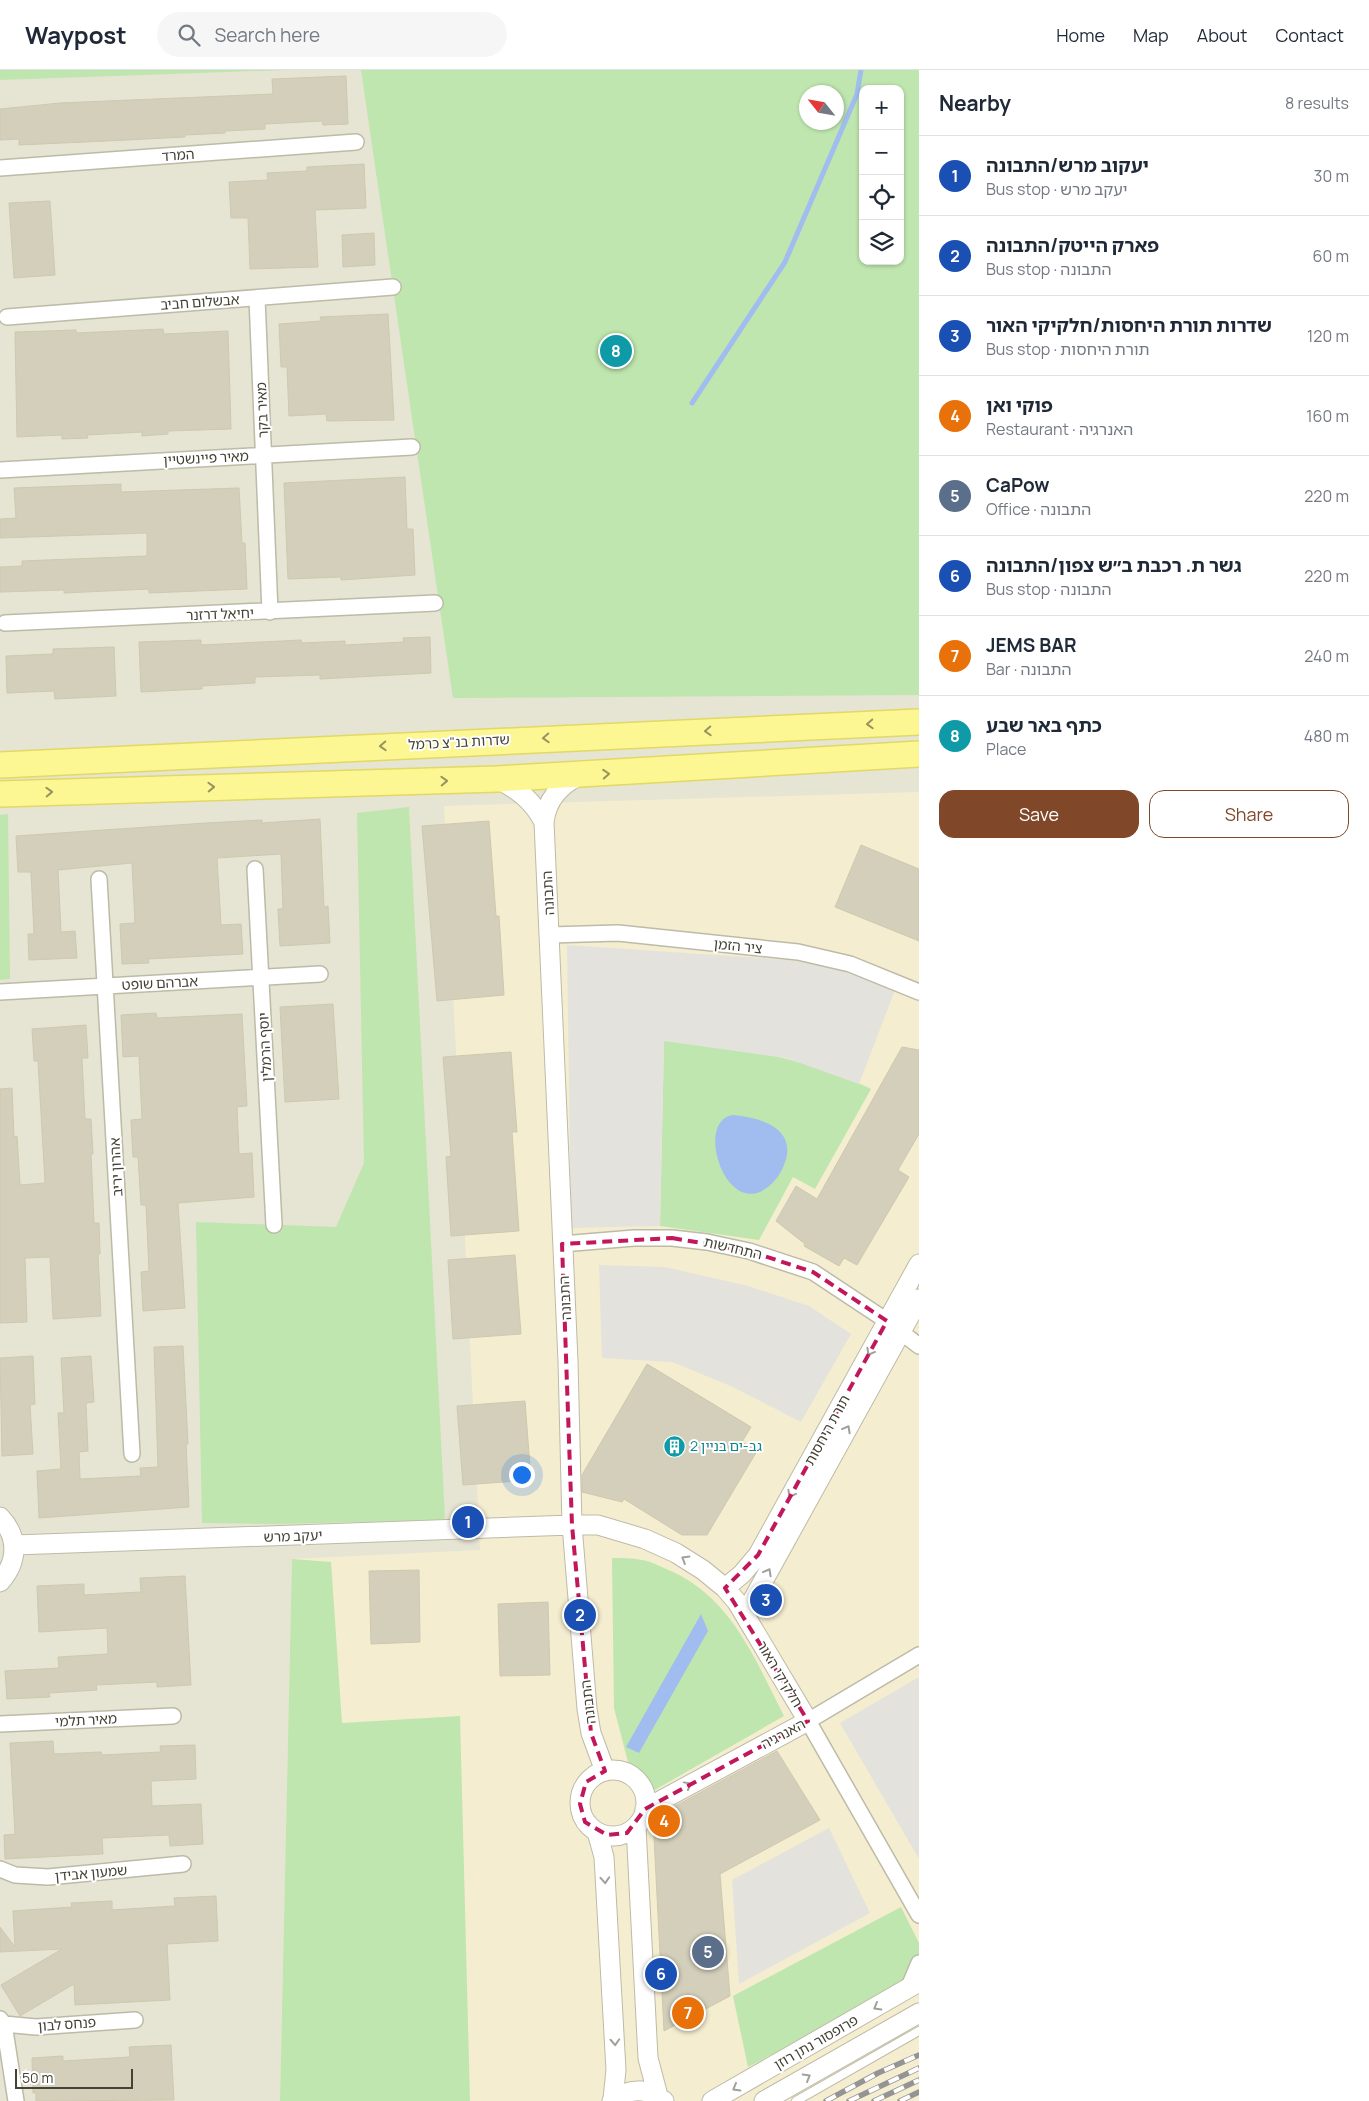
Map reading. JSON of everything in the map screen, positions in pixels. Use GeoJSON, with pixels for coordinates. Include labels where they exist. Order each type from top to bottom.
{"type":"FeatureCollection","features":[{"type":"Feature","properties":{"kind":"main road","name":"שדרות בנ\"צ כרמל"},"geometry":{"type":"LineString","coordinates":[[0,766],[524,739],[919,722]]}},
{"type":"Feature","properties":{"kind":"main road"},"geometry":{"type":"LineString","coordinates":[[0,794],[580,776],[919,754]]}},
{"type":"Feature","properties":{"kind":"street","name":"המרד"},"geometry":{"type":"LineString","coordinates":[[0,168],[356,142]]}},
{"type":"Feature","properties":{"kind":"street","name":"אבשלום חביב"},"geometry":{"type":"LineString","coordinates":[[7,317],[393,287]]}},
{"type":"Feature","properties":{"kind":"street","name":"מאיר בקר"},"geometry":{"type":"LineString","coordinates":[[257,298],[270,612]]}},
{"type":"Feature","properties":{"kind":"street","name":"מאיר פיינשטיין"},"geometry":{"type":"LineString","coordinates":[[0,470],[412,447]]}},
{"type":"Feature","properties":{"kind":"street","name":"יחיאל דרזנר"},"geometry":{"type":"LineString","coordinates":[[5,623],[435,603]]}},
{"type":"Feature","properties":{"kind":"street","name":"התבונה"},"geometry":{"type":"LineString","coordinates":[[580,776],[560,788],[550,800],[544,822],[572,1525],[587,1709],[591,1733],[605,1771]]}},
{"type":"Feature","properties":{"kind":"street","name":"התבונה"},"geometry":{"type":"LineString","coordinates":[[497,779],[515,788],[530,800],[544,822]]}},
{"type":"Feature","properties":{"kind":"street","name":"יוסף הרמלין"},"geometry":{"type":"LineString","coordinates":[[255,869],[274,1225]]}},
{"type":"Feature","properties":{"kind":"street","name":"אהרון יריב"},"geometry":{"type":"LineString","coordinates":[[100,880],[132,1454]]}},
{"type":"Feature","properties":{"kind":"street","name":"ציר הזמן"},"geometry":{"type":"LineString","coordinates":[[550,935],[618,933],[798,952],[850,964],[919,992]]}},
{"type":"Feature","properties":{"kind":"street","name":"אברהם שופט"},"geometry":{"type":"LineString","coordinates":[[0,992],[320,974]]}},
{"type":"Feature","properties":{"kind":"street","name":"התחדשות"},"geometry":{"type":"LineString","coordinates":[[562,1244],[634,1238],[672,1238],[708,1242],[749,1251],[812,1272],[894,1326],[919,1346]]}},
{"type":"Feature","properties":{"kind":"street","name":"תורת היחסות"},"geometry":{"type":"LineString","coordinates":[[745,1614],[894,1326],[919,1264]]}},
{"type":"Feature","properties":{"kind":"street","name":"תורת היחסות"},"geometry":{"type":"LineString","coordinates":[[725,1588],[742,1574],[758,1555],[894,1326],[919,1300]]}},
{"type":"Feature","properties":{"kind":"street"},"geometry":{"type":"LineString","coordinates":[[0,1517],[12,1534],[15,1546],[14,1559],[9,1571],[0,1582]]}},
{"type":"Feature","properties":{"kind":"street","name":"יעקב מרש"},"geometry":{"type":"LineString","coordinates":[[15,1546],[572,1525]]}},
{"type":"Feature","properties":{"kind":"street","name":"חלקיקי האור"},"geometry":{"type":"LineString","coordinates":[[572,1525],[598,1525],[645,1539],[676,1553],[703,1570],[725,1588],[745,1614],[808,1721],[918,1916]]}},
{"type":"Feature","properties":{"kind":"street","name":"האנרגיה"},"geometry":{"type":"LineString","coordinates":[[646,1809],[808,1721],[919,1655]]}},
{"type":"Feature","properties":{"kind":"street","name":"מאיר תלמי"},"geometry":{"type":"LineString","coordinates":[[0,1724],[173,1716]]}},
{"type":"Feature","properties":{"kind":"street"},"geometry":{"type":"LineString","coordinates":[[616,1769],[627,1772],[636,1778],[643,1787],[646,1809],[636,1827],[617,1836],[607,1835],[597,1832],[586,1822],[580,1804],[581,1793],[586,1782],[595,1775],[616,1769]]}},
{"type":"Feature","properties":{"kind":"street"},"geometry":{"type":"LineString","coordinates":[[636,1827],[648,2058],[661,2098]]}},
{"type":"Feature","properties":{"kind":"street"},"geometry":{"type":"LineString","coordinates":[[597,1832],[604,1857],[606,1891],[616,2070],[612,2100]]}},
{"type":"Feature","properties":{"kind":"street","name":"שמעון אבידן"},"geometry":{"type":"LineString","coordinates":[[0,1869],[15,1875],[48,1877],[183,1864]]}},
{"type":"Feature","properties":{"kind":"street"},"geometry":{"type":"LineString","coordinates":[[914,1986],[919,1963]]}},
{"type":"Feature","properties":{"kind":"street","name":"פרופסור נתן רוזן"},"geometry":{"type":"LineString","coordinates":[[712,2101],[914,1986]]}},
{"type":"Feature","properties":{"kind":"street","name":"פרופסור נתן רוזן"},"geometry":{"type":"LineString","coordinates":[[764,2101],[919,2013]]}},
{"type":"Feature","properties":{"kind":"street","name":"פנחס לבון"},"geometry":{"type":"LineString","coordinates":[[1,2023],[36,2027],[135,2020]]}},
{"type":"Feature","properties":{"kind":"street"},"geometry":{"type":"LineString","coordinates":[[1,2023],[16,2101]]}},
{"type":"Feature","properties":{"kind":"street"},"geometry":{"type":"LineString","coordinates":[[612,2100],[631,2091],[650,2092],[661,2098]]}},
{"type":"Feature","properties":{"kind":"lane"},"geometry":{"type":"LineString","coordinates":[[796,2101],[919,2031]]}},
{"type":"Feature","properties":{"kind":"highlighted area"},"geometry":{"type":"Polygon","coordinates":[[[672,1238],[749,1251],[813,1272],[887,1321],[758,1555],[725,1588],[808,1721],[645,1809],[627,1833],[607,1835],[585,1822],[580,1804],[586,1782],[605,1771],[591,1733],[572,1525],[562,1244],[672,1238]]]}},
{"type":"Feature","properties":{"kind":"shaded area"},"geometry":{"type":"Polygon","coordinates":[[[59,70],[372,70],[919,666],[919,2101],[0,2101],[0,73],[59,70]]]}},
{"type":"Feature","properties":{"kind":"shaded area"},"geometry":{"type":"Polygon","coordinates":[[[919,792],[919,2101],[280,2101],[292,1559],[480,1550],[444,806],[919,792]]]}},
{"type":"Feature","properties":{"kind":"shaded area"},"geometry":{"type":"Polygon","coordinates":[[[567,945],[788,960],[830,967],[895,990],[859,1084],[786,1058],[664,1041],[660,1226],[571,1228],[567,945]]]}},
{"type":"Feature","properties":{"kind":"shaded area"},"geometry":{"type":"Polygon","coordinates":[[[599,1265],[665,1267],[748,1286],[809,1306],[851,1334],[801,1422],[733,1387],[672,1362],[602,1358],[599,1265]]]}},
{"type":"Feature","properties":{"kind":"shaded area"},"geometry":{"type":"Polygon","coordinates":[[[919,1677],[919,1859],[840,1723],[919,1677]]]}},
{"type":"Feature","properties":{"kind":"shaded area"},"geometry":{"type":"Polygon","coordinates":[[[829,1828],[870,1913],[739,1984],[732,1880],[829,1828]]]}},
{"type":"Feature","properties":{"kind":"green space"},"geometry":{"type":"Polygon","coordinates":[[[0,70],[288,70],[0,80],[0,70]]]}},
{"type":"Feature","properties":{"kind":"green space"},"geometry":{"type":"Polygon","coordinates":[[[361,70],[919,70],[919,695],[453,698],[361,70]]]}},
{"type":"Feature","properties":{"kind":"green space"},"geometry":{"type":"Polygon","coordinates":[[[409,807],[445,1520],[278,1524],[202,1523],[196,1222],[336,1227],[364,1163],[357,813],[409,807]]]}},
{"type":"Feature","properties":{"kind":"green space"},"geometry":{"type":"Polygon","coordinates":[[[8,814],[10,979],[0,980],[0,815],[8,814]]]}},
{"type":"Feature","properties":{"kind":"green space"},"geometry":{"type":"Polygon","coordinates":[[[664,1041],[707,1044],[773,1055],[816,1067],[871,1089],[815,1189],[793,1177],[759,1240],[660,1226],[664,1041]]]}},
{"type":"Feature","properties":{"kind":"green space"},"geometry":{"type":"Polygon","coordinates":[[[612,1558],[651,1562],[687,1579],[706,1594],[738,1630],[784,1716],[653,1791],[636,1768],[628,1762],[614,1708],[612,1558]]]}},
{"type":"Feature","properties":{"kind":"green space"},"geometry":{"type":"Polygon","coordinates":[[[292,1559],[331,1562],[342,1723],[460,1716],[470,2101],[280,2101],[292,1559]]]}},
{"type":"Feature","properties":{"kind":"green space"},"geometry":{"type":"Polygon","coordinates":[[[901,1907],[919,1943],[919,1979],[748,2067],[733,1996],[901,1907]]]}},
{"type":"Feature","properties":{"kind":"water"},"geometry":{"type":"Polygon","coordinates":[[[732,1115],[765,1122],[782,1134],[786,1142],[787,1153],[779,1175],[765,1189],[751,1194],[738,1190],[727,1179],[720,1165],[716,1149],[716,1133],[721,1121],[732,1115]]]}},
{"type":"Feature","properties":{"kind":"water"},"geometry":{"type":"Polygon","coordinates":[[[701,1614],[708,1631],[639,1753],[626,1747],[701,1614]]]}},
{"type":"Feature","properties":{"kind":"building"},"geometry":{"type":"Polygon","coordinates":[[[346,76],[348,124],[323,125],[322,121],[265,124],[265,129],[185,135],[185,137],[107,141],[19,145],[19,139],[0,140],[0,109],[60,103],[273,94],[272,79],[346,76]]]}},
{"type":"Feature","properties":{"kind":"building"},"geometry":{"type":"Polygon","coordinates":[[[364,164],[366,208],[315,210],[318,267],[250,269],[248,218],[231,218],[229,182],[268,180],[267,173],[307,171],[307,167],[364,164]]]}},
{"type":"Feature","properties":{"kind":"building"},"geometry":{"type":"Polygon","coordinates":[[[50,201],[55,275],[14,278],[9,203],[50,201]]]}},
{"type":"Feature","properties":{"kind":"building"},"geometry":{"type":"Polygon","coordinates":[[[374,233],[375,265],[343,267],[342,235],[374,233]]]}},
{"type":"Feature","properties":{"kind":"building"},"geometry":{"type":"Polygon","coordinates":[[[388,314],[394,420],[327,421],[326,414],[289,416],[287,367],[281,367],[279,324],[321,321],[320,317],[388,314]]]}},
{"type":"Feature","properties":{"kind":"building"},"geometry":{"type":"Polygon","coordinates":[[[163,329],[164,334],[228,331],[231,429],[168,431],[168,434],[142,436],[142,432],[87,435],[88,438],[62,439],[62,435],[17,437],[15,332],[76,330],[76,333],[163,329]]]}},
{"type":"Feature","properties":{"kind":"building"},"geometry":{"type":"Polygon","coordinates":[[[405,477],[407,529],[413,529],[415,575],[341,580],[341,577],[288,579],[284,483],[405,477]]]}},
{"type":"Feature","properties":{"kind":"building"},"geometry":{"type":"Polygon","coordinates":[[[121,484],[121,492],[239,488],[242,543],[245,543],[247,589],[149,593],[149,589],[64,593],[64,590],[0,592],[0,567],[22,566],[22,561],[147,556],[147,533],[0,538],[0,519],[16,518],[14,488],[121,484]]]}},
{"type":"Feature","properties":{"kind":"building"},"geometry":{"type":"Polygon","coordinates":[[[430,637],[431,673],[320,679],[320,675],[255,677],[255,683],[202,686],[202,689],[141,692],[139,642],[201,640],[201,645],[301,640],[302,643],[345,641],[345,645],[404,642],[403,638],[430,637]]]}},
{"type":"Feature","properties":{"kind":"building"},"geometry":{"type":"Polygon","coordinates":[[[114,647],[116,696],[55,699],[54,691],[7,693],[6,656],[53,654],[53,649],[114,647]]]}},
{"type":"Feature","properties":{"kind":"building"},"geometry":{"type":"Polygon","coordinates":[[[320,819],[324,907],[328,906],[330,943],[280,946],[278,909],[283,909],[281,854],[217,858],[221,925],[241,924],[243,954],[148,959],[149,963],[122,964],[120,924],[135,923],[132,863],[58,870],[61,932],[75,931],[77,958],[29,960],[28,934],[34,934],[31,872],[18,872],[16,836],[206,823],[262,820],[262,823],[320,819]]]}},
{"type":"Feature","properties":{"kind":"building"},"geometry":{"type":"Polygon","coordinates":[[[489,821],[496,916],[499,916],[504,995],[437,1001],[422,826],[489,821]]]}},
{"type":"Feature","properties":{"kind":"building"},"geometry":{"type":"Polygon","coordinates":[[[861,845],[919,869],[919,941],[835,907],[861,845]]]}},
{"type":"Feature","properties":{"kind":"building"},"geometry":{"type":"Polygon","coordinates":[[[333,1004],[339,1099],[285,1102],[280,1007],[333,1004]]]}},
{"type":"Feature","properties":{"kind":"building"},"geometry":{"type":"Polygon","coordinates":[[[156,1013],[157,1018],[242,1014],[247,1106],[237,1107],[239,1154],[252,1153],[254,1197],[178,1203],[185,1308],[143,1311],[141,1272],[149,1271],[146,1205],[141,1205],[138,1157],[133,1157],[131,1120],[142,1119],[139,1056],[123,1057],[121,1015],[156,1013]]]}},
{"type":"Feature","properties":{"kind":"building"},"geometry":{"type":"Polygon","coordinates":[[[86,1025],[88,1058],[82,1058],[85,1119],[91,1119],[94,1223],[99,1223],[100,1254],[98,1254],[101,1316],[53,1319],[50,1257],[25,1258],[27,1322],[0,1323],[0,1089],[12,1088],[14,1137],[17,1136],[20,1185],[45,1183],[38,1061],[34,1061],[32,1029],[86,1025]]]}},
{"type":"Feature","properties":{"kind":"building"},"geometry":{"type":"Polygon","coordinates":[[[902,1047],[919,1050],[919,1134],[898,1170],[909,1177],[857,1265],[844,1258],[839,1266],[804,1246],[805,1244],[776,1221],[796,1186],[817,1199],[902,1047]]]}},
{"type":"Feature","properties":{"kind":"building"},"geometry":{"type":"Polygon","coordinates":[[[511,1052],[517,1132],[512,1132],[519,1231],[451,1236],[446,1157],[451,1156],[443,1057],[511,1052]]]}},
{"type":"Feature","properties":{"kind":"building"},"geometry":{"type":"Polygon","coordinates":[[[515,1255],[521,1334],[453,1339],[448,1260],[515,1255]]]}},
{"type":"Feature","properties":{"kind":"building"},"geometry":{"type":"Polygon","coordinates":[[[183,1346],[189,1507],[39,1518],[37,1471],[61,1469],[58,1413],[64,1413],[61,1358],[91,1356],[94,1402],[86,1403],[88,1451],[79,1452],[80,1479],[141,1476],[140,1468],[158,1467],[154,1347],[183,1346]]]}},
{"type":"Feature","properties":{"kind":"building"},"geometry":{"type":"Polygon","coordinates":[[[33,1356],[35,1404],[30,1405],[33,1454],[2,1456],[0,1358],[33,1356]]]}},
{"type":"Feature","properties":{"kind":"building","name":"גב-ים בניין 2"},"geometry":{"type":"Polygon","coordinates":[[[647,1364],[751,1427],[742,1442],[757,1451],[707,1535],[682,1535],[624,1499],[622,1502],[582,1492],[582,1475],[647,1364]]]}},
{"type":"Feature","properties":{"kind":"building"},"geometry":{"type":"Polygon","coordinates":[[[525,1401],[531,1480],[463,1485],[457,1406],[525,1401]]]}},
{"type":"Feature","properties":{"kind":"building"},"geometry":{"type":"Polygon","coordinates":[[[419,1570],[420,1642],[371,1644],[369,1571],[419,1570]]]}},
{"type":"Feature","properties":{"kind":"building"},"geometry":{"type":"Polygon","coordinates":[[[185,1576],[191,1685],[157,1687],[157,1682],[96,1685],[97,1690],[49,1693],[50,1697],[7,1699],[5,1671],[59,1668],[58,1657],[108,1654],[107,1628],[39,1632],[37,1586],[84,1584],[84,1595],[141,1592],[140,1578],[185,1576]]]}},
{"type":"Feature","properties":{"kind":"building"},"geometry":{"type":"Polygon","coordinates":[[[548,1602],[550,1675],[500,1676],[498,1604],[548,1602]]]}},
{"type":"Feature","properties":{"kind":"building"},"geometry":{"type":"Polygon","coordinates":[[[53,1741],[54,1754],[101,1752],[102,1755],[161,1752],[160,1746],[195,1745],[196,1779],[151,1781],[152,1806],[201,1804],[203,1844],[170,1846],[169,1835],[102,1838],[103,1854],[5,1859],[4,1835],[15,1834],[10,1743],[53,1741]]]}},
{"type":"Feature","properties":{"kind":"building"},"geometry":{"type":"Polygon","coordinates":[[[777,1751],[820,1820],[720,1874],[730,1996],[664,2031],[653,1818],[777,1751]]]}},
{"type":"Feature","properties":{"kind":"building"},"geometry":{"type":"Polygon","coordinates":[[[216,1896],[218,1941],[167,1944],[170,2000],[75,2005],[74,1984],[20,2016],[1,1985],[62,1949],[0,1952],[0,1927],[15,1947],[13,1911],[72,1907],[71,1903],[112,1901],[112,1910],[175,1906],[174,1898],[216,1896]]]}},
{"type":"Feature","properties":{"kind":"building"},"geometry":{"type":"Polygon","coordinates":[[[171,2045],[174,2100],[36,2101],[36,2093],[33,2093],[32,2058],[63,2056],[63,2061],[130,2057],[129,2047],[171,2045]]]}},
{"type":"Feature","properties":{"kind":"waterway"},"geometry":{"type":"LineString","coordinates":[[692,403],[785,262],[857,94],[861,70]]}},
{"type":"Feature","properties":{"kind":"railway"},"geometry":{"type":"LineString","coordinates":[[826,2101],[878,2073],[919,2055]]}},
{"type":"Feature","properties":{"kind":"railway"},"geometry":{"type":"LineString","coordinates":[[849,2101],[919,2068]]}},
{"type":"Feature","properties":{"kind":"railway"},"geometry":{"type":"LineString","coordinates":[[874,2101],[919,2080]]}},
{"type":"Feature","properties":{"kind":"railway"},"geometry":{"type":"LineString","coordinates":[[900,2101],[919,2092]]}},
{"type":"Feature","properties":{"kind":"place","name":"כתף באר שבע"},"geometry":{"type":"Point","coordinates":[616,351]}},
{"type":"Feature","properties":{"kind":"place","name":"גב-ים בניין 2"},"geometry":{"type":"Point","coordinates":[674,1446]}},
{"type":"Feature","properties":{"kind":"place","name":"יעקוב מרש/התבונה"},"geometry":{"type":"Point","coordinates":[468,1522]}},
{"type":"Feature","properties":{"kind":"place","name":"שדרות תורת היחסות/חלקיקי האור"},"geometry":{"type":"Point","coordinates":[766,1600]}},
{"type":"Feature","properties":{"kind":"place","name":"פארק הייטק/התבונה"},"geometry":{"type":"Point","coordinates":[580,1615]}},
{"type":"Feature","properties":{"kind":"place","name":"פוקי ואן"},"geometry":{"type":"Point","coordinates":[664,1821]}},
{"type":"Feature","properties":{"kind":"place","name":"CaPow"},"geometry":{"type":"Point","coordinates":[708,1952]}},
{"type":"Feature","properties":{"kind":"place","name":"גשר ת. רכבת ב״ש צפון/התבונה"},"geometry":{"type":"Point","coordinates":[661,1974]}},
{"type":"Feature","properties":{"kind":"place","name":"JEMS BAR"},"geometry":{"type":"Point","coordinates":[688,2013]}}]}
